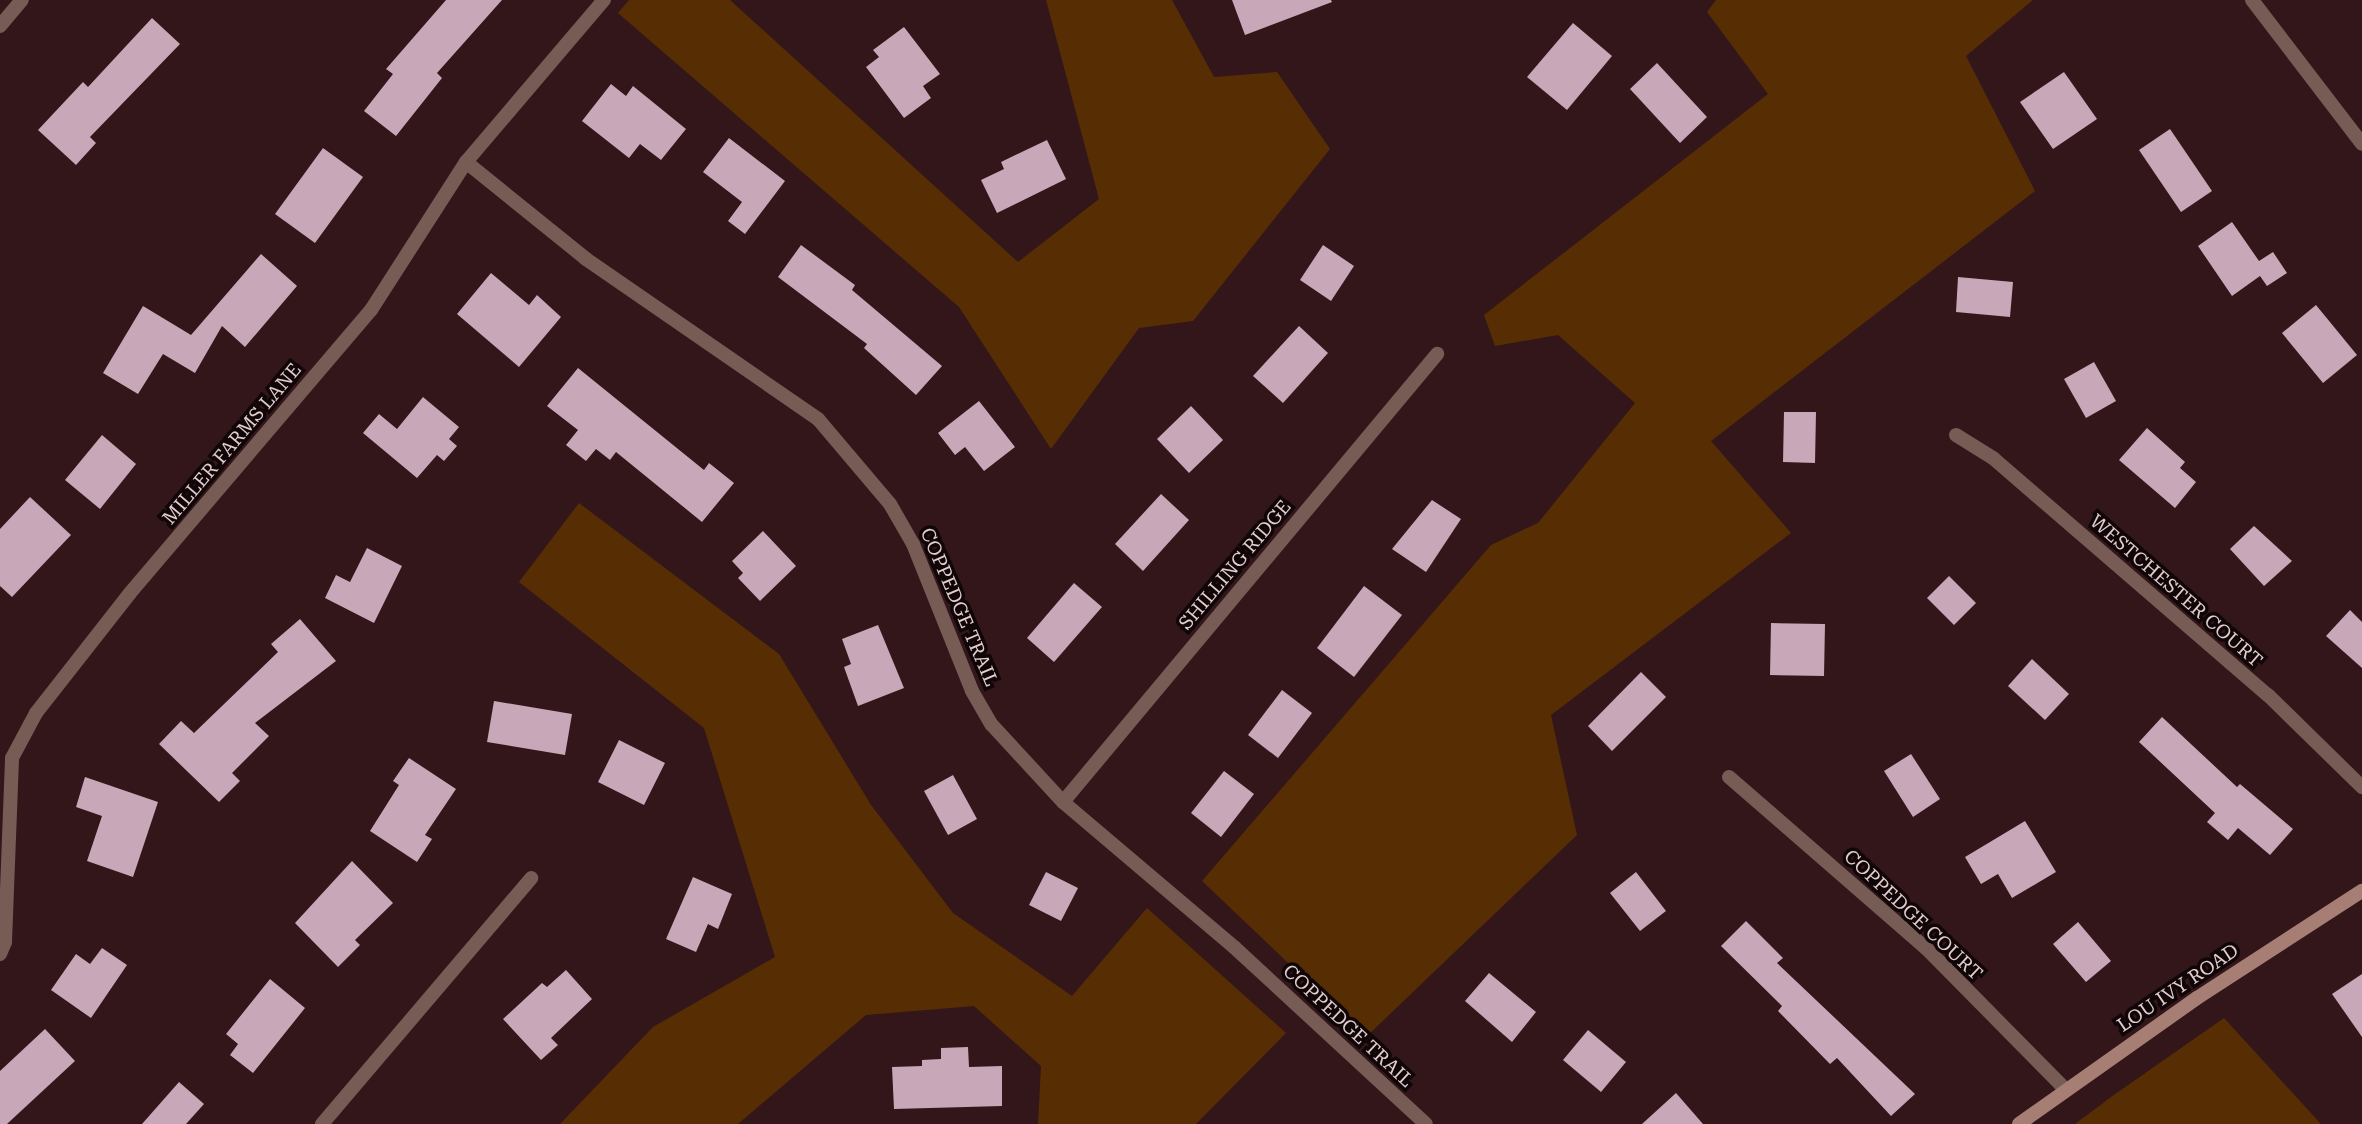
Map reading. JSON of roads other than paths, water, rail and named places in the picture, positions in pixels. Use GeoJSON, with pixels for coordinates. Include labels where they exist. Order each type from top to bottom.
{"type":"FeatureCollection","features":[{"type":"Feature","properties":{"kind":"street"},"geometry":{"type":"LineString","coordinates":[[0,26],[22,0]]}},
{"type":"Feature","properties":{"kind":"street","name":"MILLER FARMS LANE"},"geometry":{"type":"LineString","coordinates":[[0,954],[5,942],[12,758],[36,713],[122,603],[371,310],[466,162],[604,0]]}},
{"type":"Feature","properties":{"kind":"street"},"geometry":{"type":"LineString","coordinates":[[2252,0],[2362,144]]}},
{"type":"Feature","properties":{"kind":"street","name":"COPPEDGE TRAIL"},"geometry":{"type":"LineString","coordinates":[[466,162],[586,259],[818,419],[856,459],[913,544],[972,691],[992,725],[1063,802],[1234,947],[1426,1124]]}},
{"type":"Feature","properties":{"kind":"street","name":"SHILLING RIDGE"},"geometry":{"type":"LineString","coordinates":[[1063,802],[1437,354]]}},
{"type":"Feature","properties":{"kind":"street","name":"WESTCHESTER COURT"},"geometry":{"type":"LineString","coordinates":[[1956,435],[1993,458],[2268,695],[2362,787]]}},
{"type":"Feature","properties":{"kind":"street","name":"COPPEDGE COURT"},"geometry":{"type":"LineString","coordinates":[[1729,777],[1926,948],[2064,1088]]}},
{"type":"Feature","properties":{"kind":"street"},"geometry":{"type":"LineString","coordinates":[[322,1124],[531,878]]}},
{"type":"Feature","properties":{"kind":"street","name":"LOU IVY ROAD"},"geometry":{"type":"LineString","coordinates":[[2019,1124],[2064,1088],[2362,891]]}}]}
